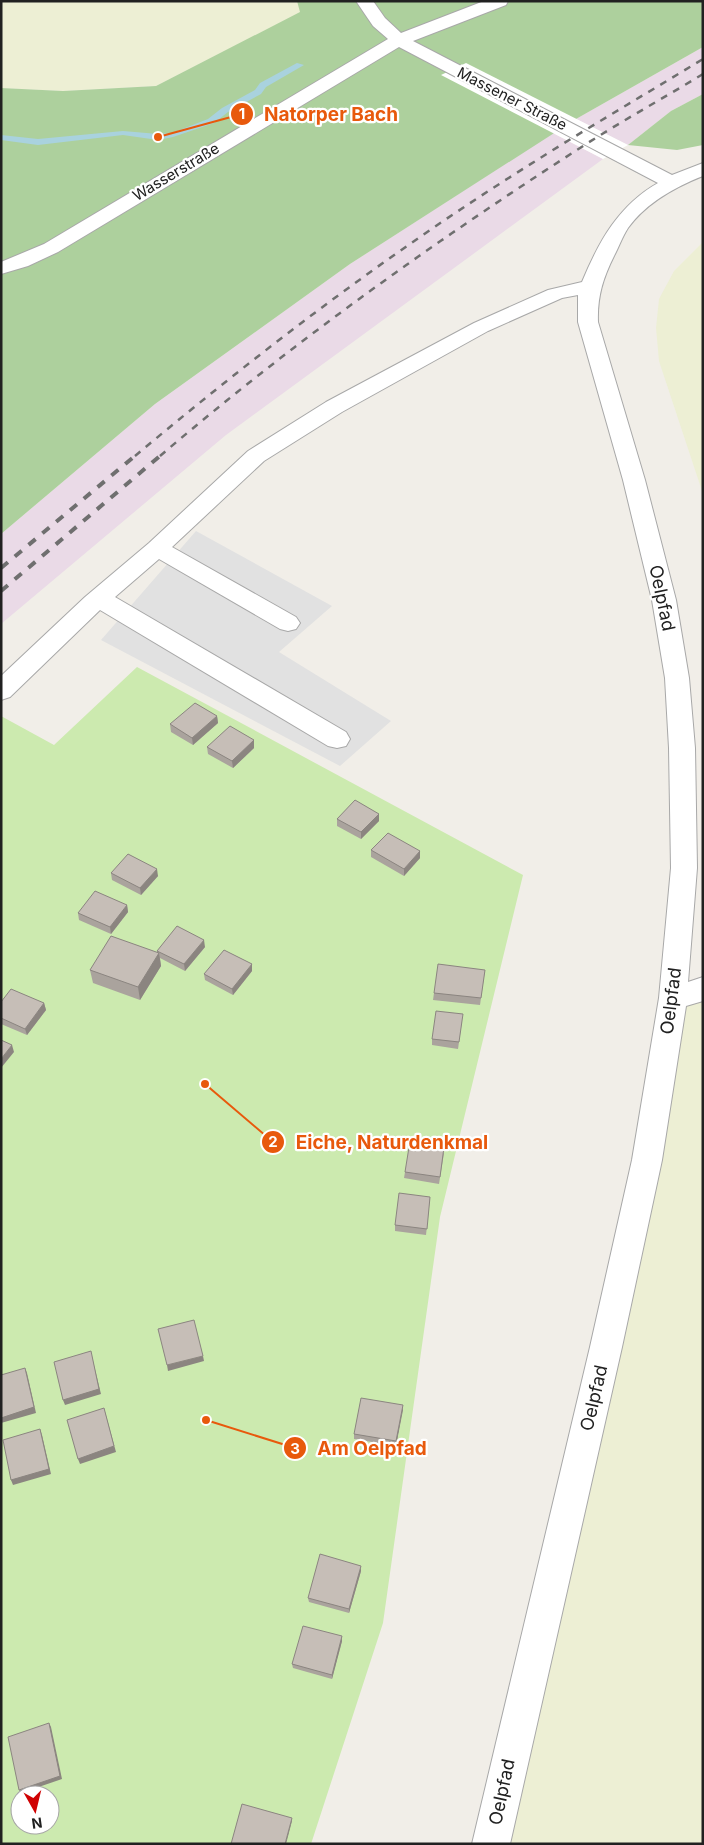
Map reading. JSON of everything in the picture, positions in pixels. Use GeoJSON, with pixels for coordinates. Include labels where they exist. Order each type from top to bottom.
{"type":"FeatureCollection","features":[{"type":"Feature","properties":{"kind":"street","name":"Massener Straße"},"geometry":{"type":"LineString","coordinates":[[364,1],[379,22],[400,40],[671,182]]}},
{"type":"Feature","properties":{"kind":"street","name":"Wasserstraße"},"geometry":{"type":"LineString","coordinates":[[1,268],[21,262],[51,248],[400,40],[500,1]]}},
{"type":"Feature","properties":{"kind":"street","name":"Oelpfad"},"geometry":{"type":"LineString","coordinates":[[491,1844],[643,1179],[673,998],[684,868],[682,748],[677,678],[664,600],[634,480],[588,322],[587,299],[589,286],[622,223],[640,204],[671,182],[703,169]]}},
{"type":"Feature","properties":{"kind":"street"},"geometry":{"type":"LineString","coordinates":[[1,691],[99,598],[157,548],[256,456],[334,407],[481,327],[555,294],[589,286]]}},
{"type":"Feature","properties":{"kind":"street"},"geometry":{"type":"LineString","coordinates":[[157,548],[288,623]]}},
{"type":"Feature","properties":{"kind":"street"},"geometry":{"type":"LineString","coordinates":[[99,598],[337,738]]}},
{"type":"Feature","properties":{"kind":"street"},"geometry":{"type":"LineString","coordinates":[[673,998],[703,989]]}},
{"type":"Feature","properties":{"kind":"shaded area"},"geometry":{"type":"Polygon","coordinates":[[[703,47],[703,94],[671,111],[628,145],[576,119],[703,47]]]}},
{"type":"Feature","properties":{"kind":"shaded area"},"geometry":{"type":"Polygon","coordinates":[[[553,133],[603,159],[226,435],[1,624],[1,534],[155,404],[350,264],[553,133]]]}},
{"type":"Feature","properties":{"kind":"shaded area"},"geometry":{"type":"Polygon","coordinates":[[[196,531],[332,606],[279,652],[391,721],[340,766],[101,640],[196,531]]]}},
{"type":"Feature","properties":{"kind":"green space"},"geometry":{"type":"Polygon","coordinates":[[[1,1],[297,1],[301,12],[156,86],[63,91],[1,88],[1,1]]]}},
{"type":"Feature","properties":{"kind":"green space"},"geometry":{"type":"Polygon","coordinates":[[[297,1],[703,1],[703,47],[576,119],[350,264],[155,404],[1,534],[1,88],[63,91],[156,86],[300,12],[297,1]]]}},
{"type":"Feature","properties":{"kind":"green space"},"geometry":{"type":"Polygon","coordinates":[[[703,94],[703,145],[677,150],[628,145],[671,111],[703,94]]]}},
{"type":"Feature","properties":{"kind":"green space"},"geometry":{"type":"Polygon","coordinates":[[[703,242],[703,494],[659,361],[656,328],[659,299],[674,271],[703,242]]]}},
{"type":"Feature","properties":{"kind":"green space"},"geometry":{"type":"Polygon","coordinates":[[[137,667],[523,875],[440,1217],[383,1623],[311,1844],[1,1844],[1,716],[54,745],[137,667]]]}},
{"type":"Feature","properties":{"kind":"green space"},"geometry":{"type":"Polygon","coordinates":[[[703,989],[703,1844],[491,1844],[673,998],[703,989]]]}},
{"type":"Feature","properties":{"kind":"pier"},"geometry":{"type":"Polygon","coordinates":[[[466,63],[628,145],[603,159],[441,75],[466,63]]]}},
{"type":"Feature","properties":{"kind":"building"},"geometry":{"type":"Polygon","coordinates":[[[195,703],[217,716],[192,738],[170,724],[195,703]]]}},
{"type":"Feature","properties":{"kind":"building"},"geometry":{"type":"Polygon","coordinates":[[[230,726],[254,740],[232,761],[207,747],[230,726]]]}},
{"type":"Feature","properties":{"kind":"building"},"geometry":{"type":"Polygon","coordinates":[[[355,800],[379,814],[361,832],[337,819],[355,800]]]}},
{"type":"Feature","properties":{"kind":"building"},"geometry":{"type":"Polygon","coordinates":[[[388,833],[420,851],[404,869],[371,850],[388,833]]]}},
{"type":"Feature","properties":{"kind":"building"},"geometry":{"type":"Polygon","coordinates":[[[128,854],[157,869],[140,888],[111,873],[128,854]]]}},
{"type":"Feature","properties":{"kind":"building"},"geometry":{"type":"Polygon","coordinates":[[[95,891],[127,905],[110,927],[78,913],[95,891]]]}},
{"type":"Feature","properties":{"kind":"building"},"geometry":{"type":"Polygon","coordinates":[[[177,926],[204,940],[184,964],[157,951],[177,926]]]}},
{"type":"Feature","properties":{"kind":"building"},"geometry":{"type":"Polygon","coordinates":[[[111,936],[159,953],[138,987],[90,970],[111,936]]]}},
{"type":"Feature","properties":{"kind":"building"},"geometry":{"type":"Polygon","coordinates":[[[224,950],[252,964],[232,989],[204,974],[224,950]]]}},
{"type":"Feature","properties":{"kind":"building"},"geometry":{"type":"Polygon","coordinates":[[[438,964],[485,970],[481,998],[434,993],[438,964]]]}},
{"type":"Feature","properties":{"kind":"building"},"geometry":{"type":"Polygon","coordinates":[[[11,989],[44,1003],[25,1029],[1,1018],[1,1002],[11,989]]]}},
{"type":"Feature","properties":{"kind":"building"},"geometry":{"type":"Polygon","coordinates":[[[436,1011],[463,1014],[459,1042],[432,1039],[436,1011]]]}},
{"type":"Feature","properties":{"kind":"building"},"geometry":{"type":"Polygon","coordinates":[[[1,1040],[12,1045],[1,1059],[1,1040]]]}},
{"type":"Feature","properties":{"kind":"building"},"geometry":{"type":"Polygon","coordinates":[[[410,1141],[444,1147],[440,1177],[405,1172],[410,1141]]]}},
{"type":"Feature","properties":{"kind":"building"},"geometry":{"type":"Polygon","coordinates":[[[399,1193],[430,1197],[427,1229],[395,1225],[399,1193]]]}},
{"type":"Feature","properties":{"kind":"building"},"geometry":{"type":"Polygon","coordinates":[[[194,1320],[203,1356],[167,1365],[158,1329],[194,1320]]]}},
{"type":"Feature","properties":{"kind":"building"},"geometry":{"type":"Polygon","coordinates":[[[91,1351],[99,1389],[63,1400],[54,1362],[91,1351]]]}},
{"type":"Feature","properties":{"kind":"building"},"geometry":{"type":"Polygon","coordinates":[[[25,1368],[34,1407],[1,1418],[1,1375],[25,1368]]]}},
{"type":"Feature","properties":{"kind":"building"},"geometry":{"type":"Polygon","coordinates":[[[361,1398],[403,1405],[396,1441],[354,1434],[361,1398]]]}},
{"type":"Feature","properties":{"kind":"building"},"geometry":{"type":"Polygon","coordinates":[[[104,1408],[114,1446],[78,1459],[67,1420],[104,1408]]]}},
{"type":"Feature","properties":{"kind":"building"},"geometry":{"type":"Polygon","coordinates":[[[40,1429],[49,1469],[11,1480],[3,1440],[40,1429]]]}},
{"type":"Feature","properties":{"kind":"building"},"geometry":{"type":"Polygon","coordinates":[[[320,1554],[361,1566],[349,1609],[308,1598],[320,1554]]]}},
{"type":"Feature","properties":{"kind":"building"},"geometry":{"type":"Polygon","coordinates":[[[303,1626],[342,1636],[332,1675],[292,1664],[303,1626]]]}},
{"type":"Feature","properties":{"kind":"building"},"geometry":{"type":"Polygon","coordinates":[[[49,1723],[60,1776],[34,1785],[18,1785],[8,1737],[49,1723]]]}},
{"type":"Feature","properties":{"kind":"building"},"geometry":{"type":"Polygon","coordinates":[[[242,1804],[292,1818],[285,1844],[231,1844],[242,1804]]]}},
{"type":"Feature","properties":{"kind":"waterway"},"geometry":{"type":"LineString","coordinates":[[1,137],[38,142],[123,133],[158,137],[173,135],[211,121],[225,110],[258,92],[263,85],[300,65]]}},
{"type":"Feature","properties":{"kind":"railway"},"geometry":{"type":"LineString","coordinates":[[135,456],[277,342],[425,234],[548,153],[703,59]]}},
{"type":"Feature","properties":{"kind":"railway"},"geometry":{"type":"LineString","coordinates":[[160,456],[261,373],[418,257],[580,148],[703,74]]}},
{"type":"Feature","properties":{"kind":"railway"},"geometry":{"type":"LineString","coordinates":[[1,568],[136,455]]}},
{"type":"Feature","properties":{"kind":"railway"},"geometry":{"type":"LineString","coordinates":[[1,591],[161,455]]}},
{"type":"Feature","properties":{"kind":"place","name":"Natorper Bach"},"geometry":{"type":"Point","coordinates":[158,137]}},
{"type":"Feature","properties":{"kind":"place","name":"Eiche, Naturdenkmal"},"geometry":{"type":"Point","coordinates":[205,1084]}},
{"type":"Feature","properties":{"kind":"place","name":"Am Oelpfad"},"geometry":{"type":"Point","coordinates":[206,1420]}}]}
